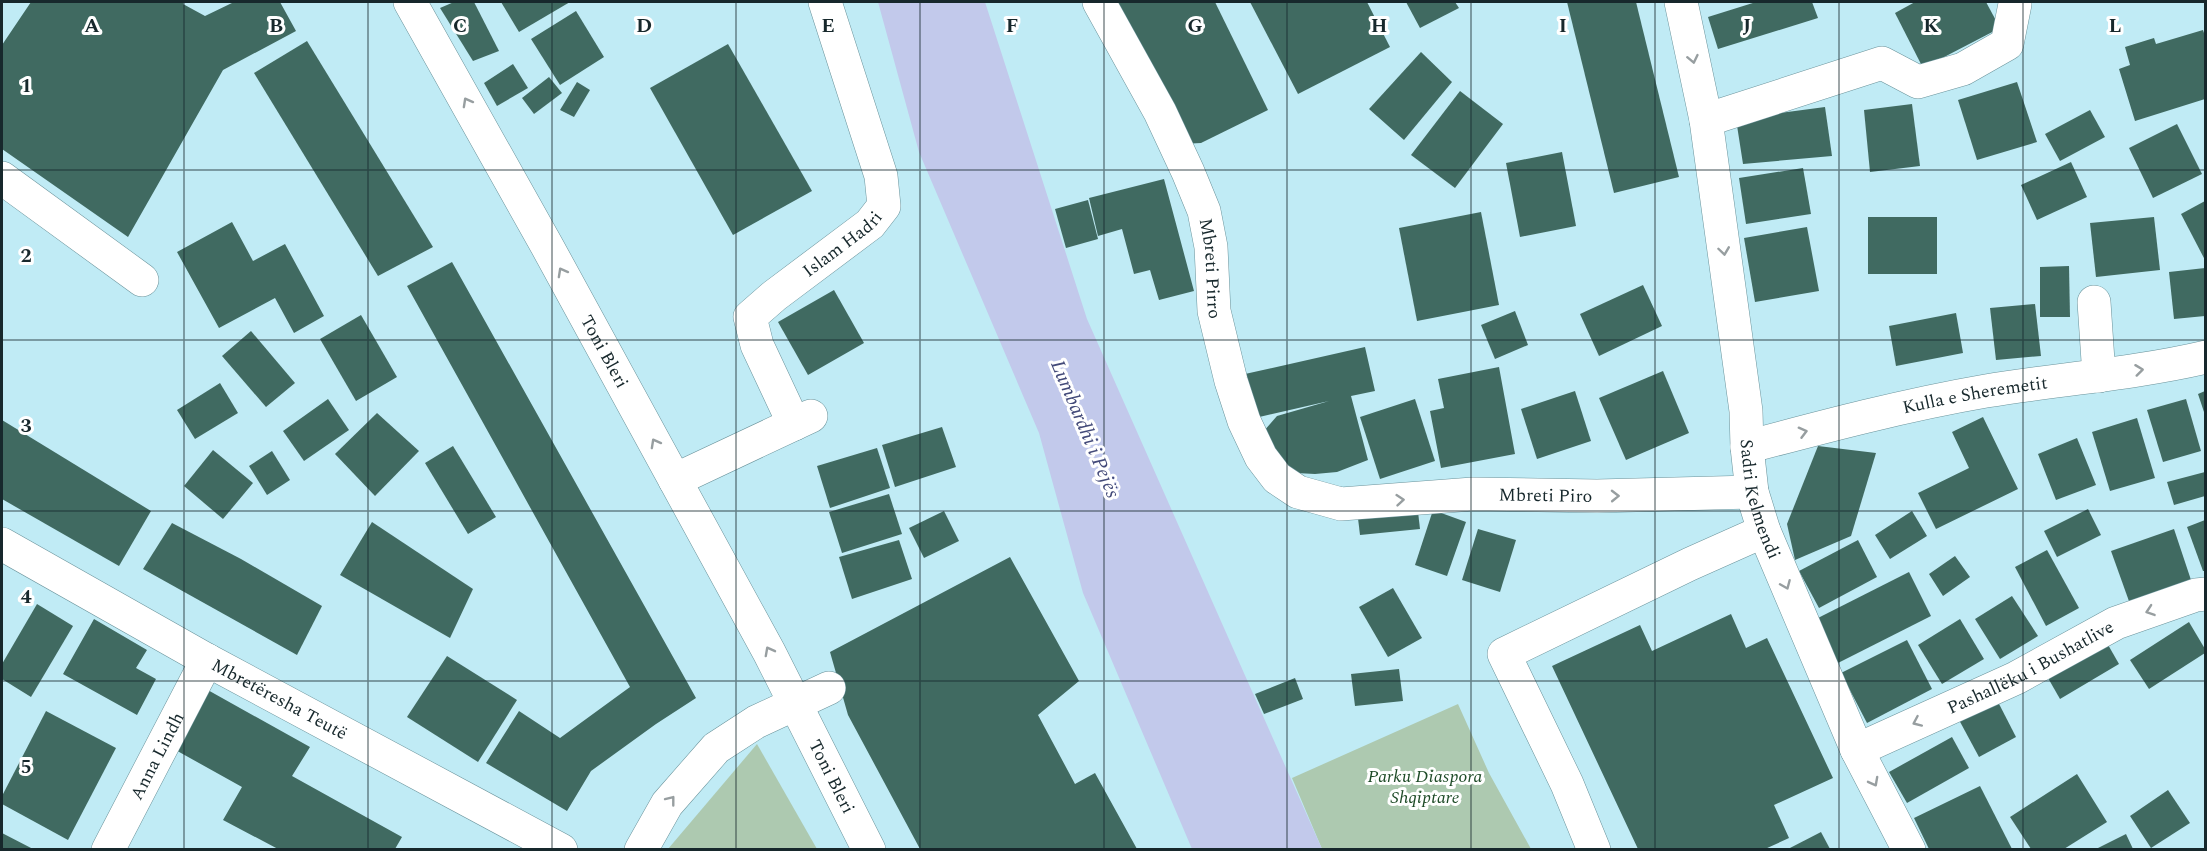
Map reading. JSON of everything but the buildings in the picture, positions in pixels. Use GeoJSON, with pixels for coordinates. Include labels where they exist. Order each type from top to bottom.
{"type":"FeatureCollection","features":[{"type":"Feature","properties":{"kind":"street","name":"Toni Bleri"},"geometry":{"type":"LineString","coordinates":[[410,2],[547,246],[796,703],[869,849]]}},
{"type":"Feature","properties":{"kind":"street","name":"Islam Hadri"},"geometry":{"type":"LineString","coordinates":[[675,480],[803,420],[757,345],[750,317],[774,296],[870,224],[884,206],[881,176],[825,2]]}},
{"type":"Feature","properties":{"kind":"street","name":"Mbreti Pirro"},"geometry":{"type":"LineString","coordinates":[[1099,2],[1161,112],[1204,212],[1211,247],[1214,311],[1241,411],[1261,457],[1277,478],[1298,492],[1341,504]]}},
{"type":"Feature","properties":{"kind":"street","name":"Sadri Kelmendi"},"geometry":{"type":"LineString","coordinates":[[1681,2],[1706,120],[1746,411],[1752,492],[1764,531],[1857,750],[1909,849]]}},
{"type":"Feature","properties":{"kind":"street"},"geometry":{"type":"LineString","coordinates":[[1706,120],[1882,63],[1918,82],[1963,69],[2007,44],[2015,4]]}},
{"type":"Feature","properties":{"kind":"street"},"geometry":{"type":"LineString","coordinates":[[2,178],[142,280]]}},
{"type":"Feature","properties":{"kind":"street"},"geometry":{"type":"LineString","coordinates":[[2094,302],[2099,376]]}},
{"type":"Feature","properties":{"kind":"street","name":"Kulla e Sheremetit"},"geometry":{"type":"LineString","coordinates":[[1747,447],[1878,413],[1987,391],[2157,368],[2205,357]]}},
{"type":"Feature","properties":{"kind":"street","name":"Mbreti Piro"},"geometry":{"type":"LineString","coordinates":[[1341,504],[1473,494],[1597,496],[1752,492]]}},
{"type":"Feature","properties":{"kind":"street"},"geometry":{"type":"LineString","coordinates":[[1594,849],[1567,784],[1504,654],[1690,564],[1764,531]]}},
{"type":"Feature","properties":{"kind":"street","name":"Mbretëresha Teutë"},"geometry":{"type":"LineString","coordinates":[[2,544],[207,660],[561,849]]}},
{"type":"Feature","properties":{"kind":"street","name":"Pashallëku i Bushatlive"},"geometry":{"type":"LineString","coordinates":[[1857,750],[2016,678],[2116,623],[2196,595],[2205,594]]}},
{"type":"Feature","properties":{"kind":"street","name":"Anna Lindh"},"geometry":{"type":"LineString","coordinates":[[108,849],[207,660]]}},
{"type":"Feature","properties":{"kind":"street"},"geometry":{"type":"LineString","coordinates":[[641,849],[667,804],[716,748],[756,722],[829,688]]}},
{"type":"Feature","properties":{"kind":"green space","name":"Parku Diaspora Shqiptare"},"geometry":{"type":"Polygon","coordinates":[[[1458,704],[1489,773],[1531,849],[1322,849],[1292,778],[1458,704]]]}},
{"type":"Feature","properties":{"kind":"green space"},"geometry":{"type":"Polygon","coordinates":[[[757,744],[817,849],[668,849],[757,744]]]}},
{"type":"Feature","properties":{"kind":"water","name":"Lumbardhi i Pejës"},"geometry":{"type":"Polygon","coordinates":[[[878,2],[985,2],[1087,319],[1322,849],[1192,849],[1083,593],[1039,433],[919,152],[878,2]]]}}]}
